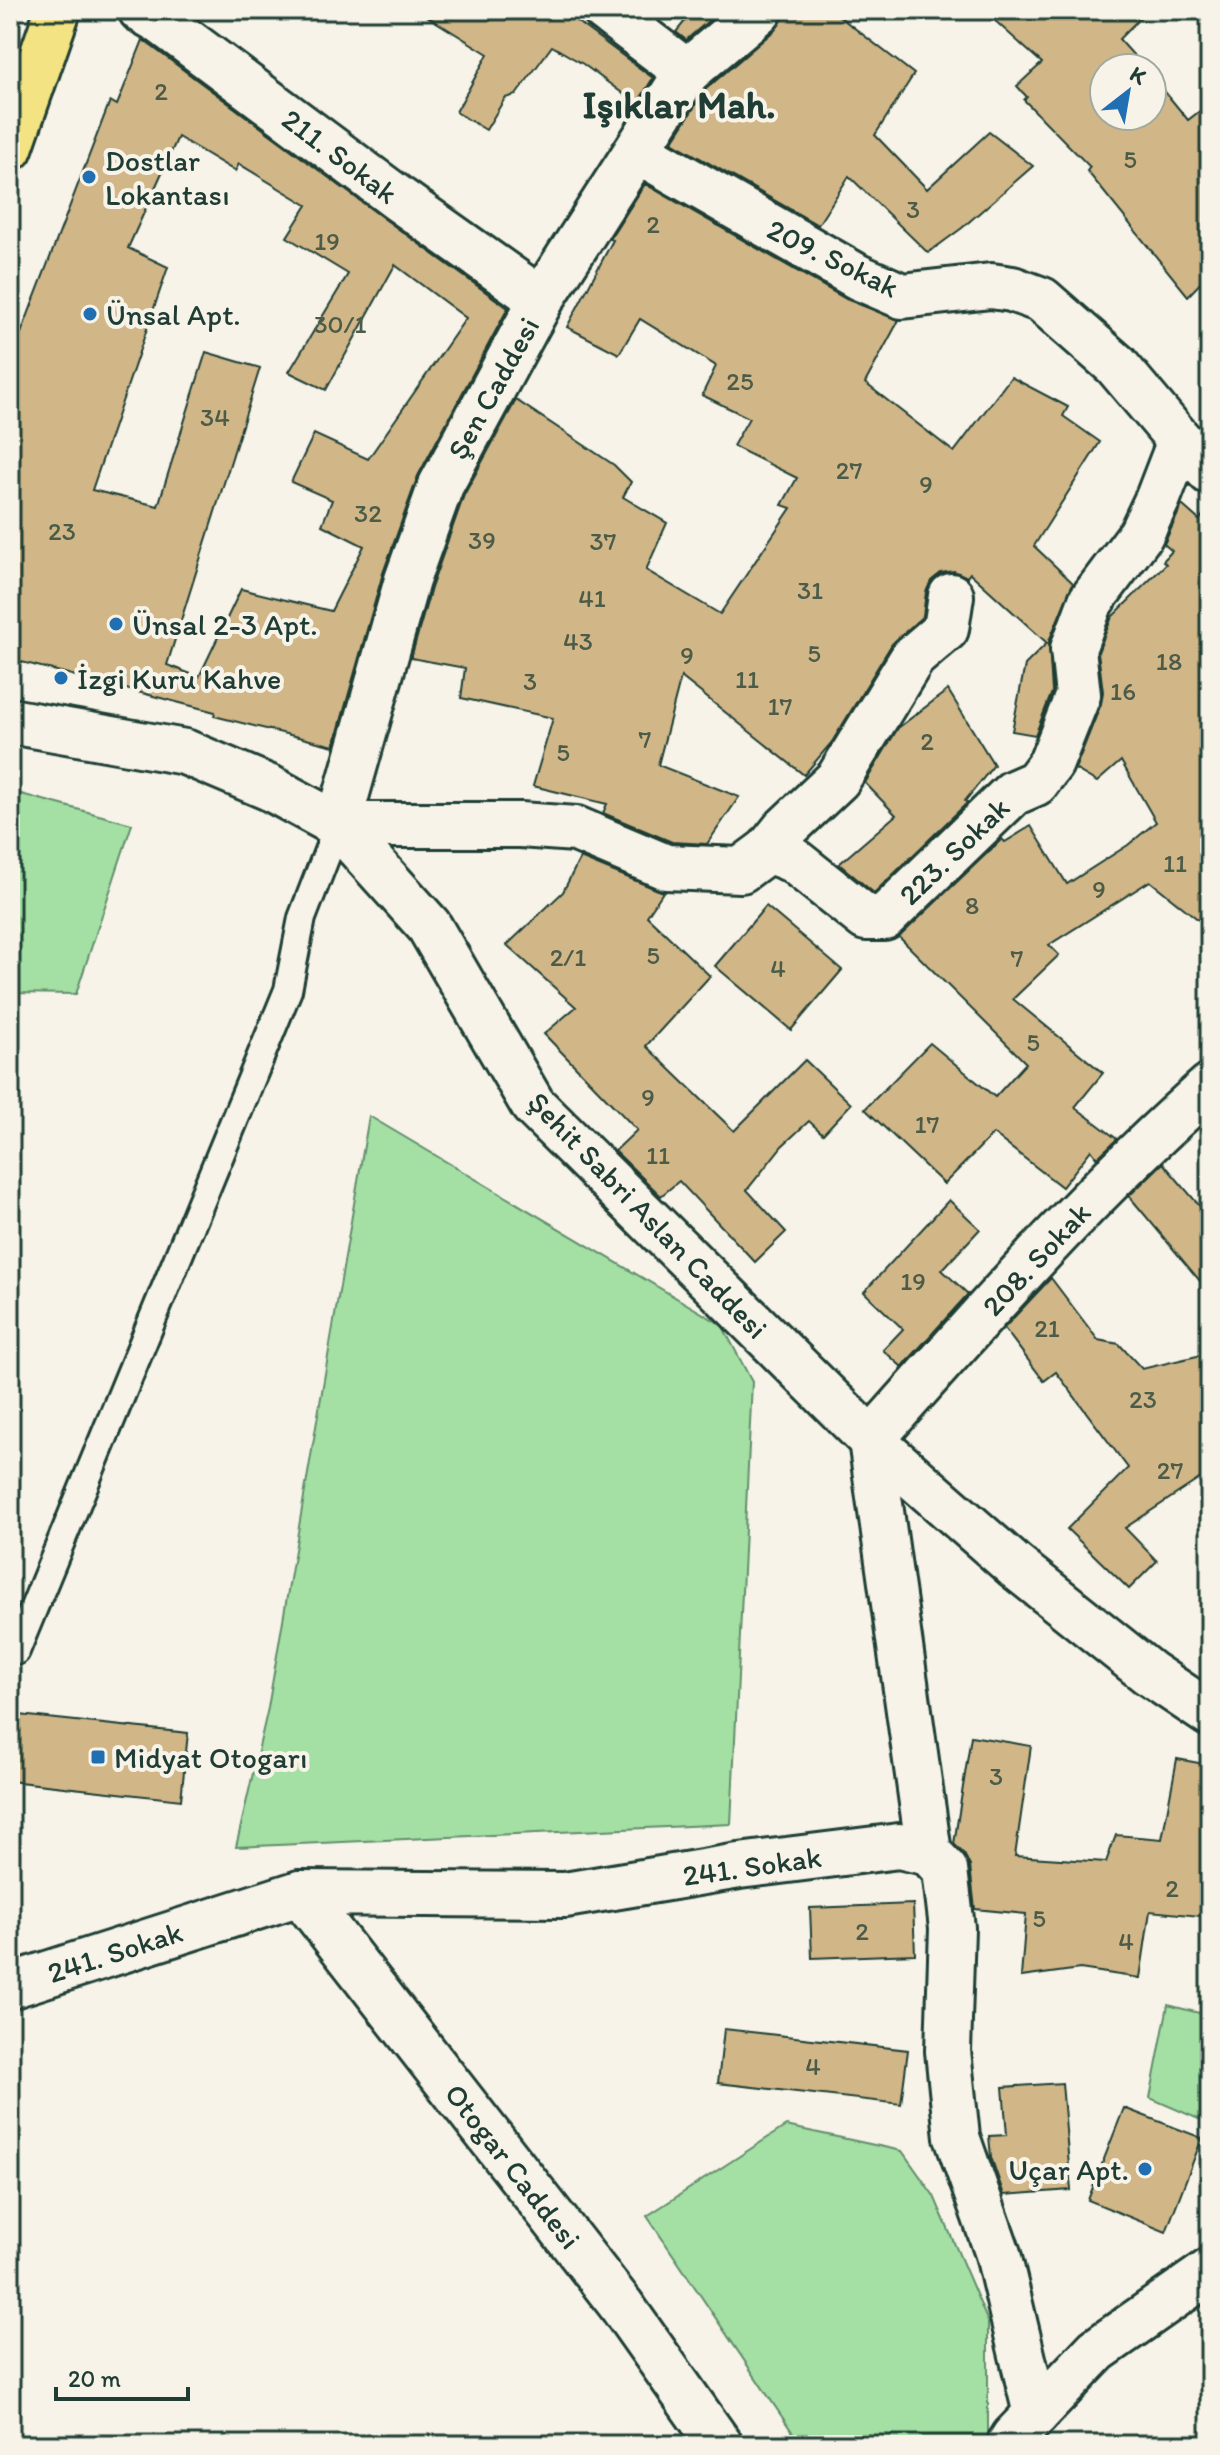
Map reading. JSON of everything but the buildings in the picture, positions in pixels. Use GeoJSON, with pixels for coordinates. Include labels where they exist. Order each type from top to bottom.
{"type":"FeatureCollection","features":[{"type":"Feature","properties":{"kind":"main road"},"geometry":{"type":"LineString","coordinates":[[10,148],[58,10]]}},
{"type":"Feature","properties":{"kind":"street","name":"211. Sokak"},"geometry":{"type":"LineString","coordinates":[[141,10],[541,300]]}},
{"type":"Feature","properties":{"kind":"street"},"geometry":{"type":"LineString","coordinates":[[605,10],[687,72]]}},
{"type":"Feature","properties":{"kind":"street","name":"Şen Caddesi"},"geometry":{"type":"LineString","coordinates":[[338,825],[407,580],[441,485],[541,300],[687,72],[760,10]]}},
{"type":"Feature","properties":{"kind":"street","name":"209. Sokak"},"geometry":{"type":"LineString","coordinates":[[638,151],[858,277],[902,296],[991,286],[1012,289],[1042,300],[1116,365],[1210,472]]}},
{"type":"Feature","properties":{"kind":"street","name":"223. Sokak"},"geometry":{"type":"LineString","coordinates":[[768,850],[793,860],[866,918],[884,918],[1013,793],[1036,783],[1051,763],[1078,695],[1073,649],[1091,601],[1141,534],[1180,441]]}},
{"type":"Feature","properties":{"kind":"street"},"geometry":{"type":"LineString","coordinates":[[338,825],[520,825],[576,829],[666,867],[741,870],[768,850],[838,779],[913,657],[946,629],[951,596]]}},
{"type":"Feature","properties":{"kind":"street","name":"Şehit Sabri Aslan Caddesi"},"geometry":{"type":"LineString","coordinates":[[10,721],[185,752],[270,788],[338,825],[429,926],[533,1105],[871,1440],[1015,1566],[1149,1673],[1210,1714]]}},
{"type":"Feature","properties":{"kind":"street","name":"208. Sokak"},"geometry":{"type":"LineString","coordinates":[[871,1440],[1043,1248],[1170,1121],[1210,1086]]}},
{"type":"Feature","properties":{"kind":"street"},"geometry":{"type":"LineString","coordinates":[[871,1440],[929,1853],[945,1870],[952,1928],[948,2051],[957,2137],[998,2254],[1022,2429]]}},
{"type":"Feature","properties":{"kind":"street","name":"241. Sokak"},"geometry":{"type":"LineString","coordinates":[[10,1986],[300,1893],[565,1895],[739,1866],[899,1846],[929,1853]]}},
{"type":"Feature","properties":{"kind":"street","name":"Otogar Caddesi"},"geometry":{"type":"LineString","coordinates":[[300,1893],[621,2305],[720,2445]]}},
{"type":"Feature","properties":{"kind":"street"},"geometry":{"type":"LineString","coordinates":[[1022,2429],[1097,2350],[1210,2271]]}},
{"type":"Feature","properties":{"kind":"lane"},"geometry":{"type":"LineString","coordinates":[[16,1651],[288,990],[302,918],[338,825]]}},
{"type":"Feature","properties":{"kind":"green space"},"geometry":{"type":"Polygon","coordinates":[[[10,791],[132,824],[76,994],[10,993],[10,791]]]}},
{"type":"Feature","properties":{"kind":"green space"},"geometry":{"type":"Polygon","coordinates":[[[369,1116],[722,1325],[752,1382],[731,1824],[236,1847],[268,1708],[369,1116]]]}},
{"type":"Feature","properties":{"kind":"green space"},"geometry":{"type":"Polygon","coordinates":[[[1210,2001],[1210,2124],[1150,2098],[1168,2005],[1207,2015],[1210,2001]]]}},
{"type":"Feature","properties":{"kind":"green space"},"geometry":{"type":"Polygon","coordinates":[[[786,2126],[902,2151],[934,2196],[988,2322],[988,2440],[985,2445],[801,2445],[647,2216],[786,2126]]]}},
{"type":"Feature","properties":{"kind":"place","name":"Dostlar Lokantası"},"geometry":{"type":"Point","coordinates":[89,177]}},
{"type":"Feature","properties":{"kind":"place","name":"Ünsal Apt."},"geometry":{"type":"Point","coordinates":[90,314]}},
{"type":"Feature","properties":{"kind":"place","name":"Ünsal 2-3 Apt."},"geometry":{"type":"Point","coordinates":[116,624]}},
{"type":"Feature","properties":{"kind":"place","name":"İzgi Kuru Kahve"},"geometry":{"type":"Point","coordinates":[61,678]}},
{"type":"Feature","properties":{"kind":"place","name":"Midyat Otogarı"},"geometry":{"type":"Point","coordinates":[98,1757]}},
{"type":"Feature","properties":{"kind":"place","name":"Uçar Apt."},"geometry":{"type":"Point","coordinates":[1145,2169]}},
{"type":"Feature","properties":{"kind":"district","name":"Işıklar Mah."},"geometry":{"type":"Point","coordinates":[679,105]}}]}
